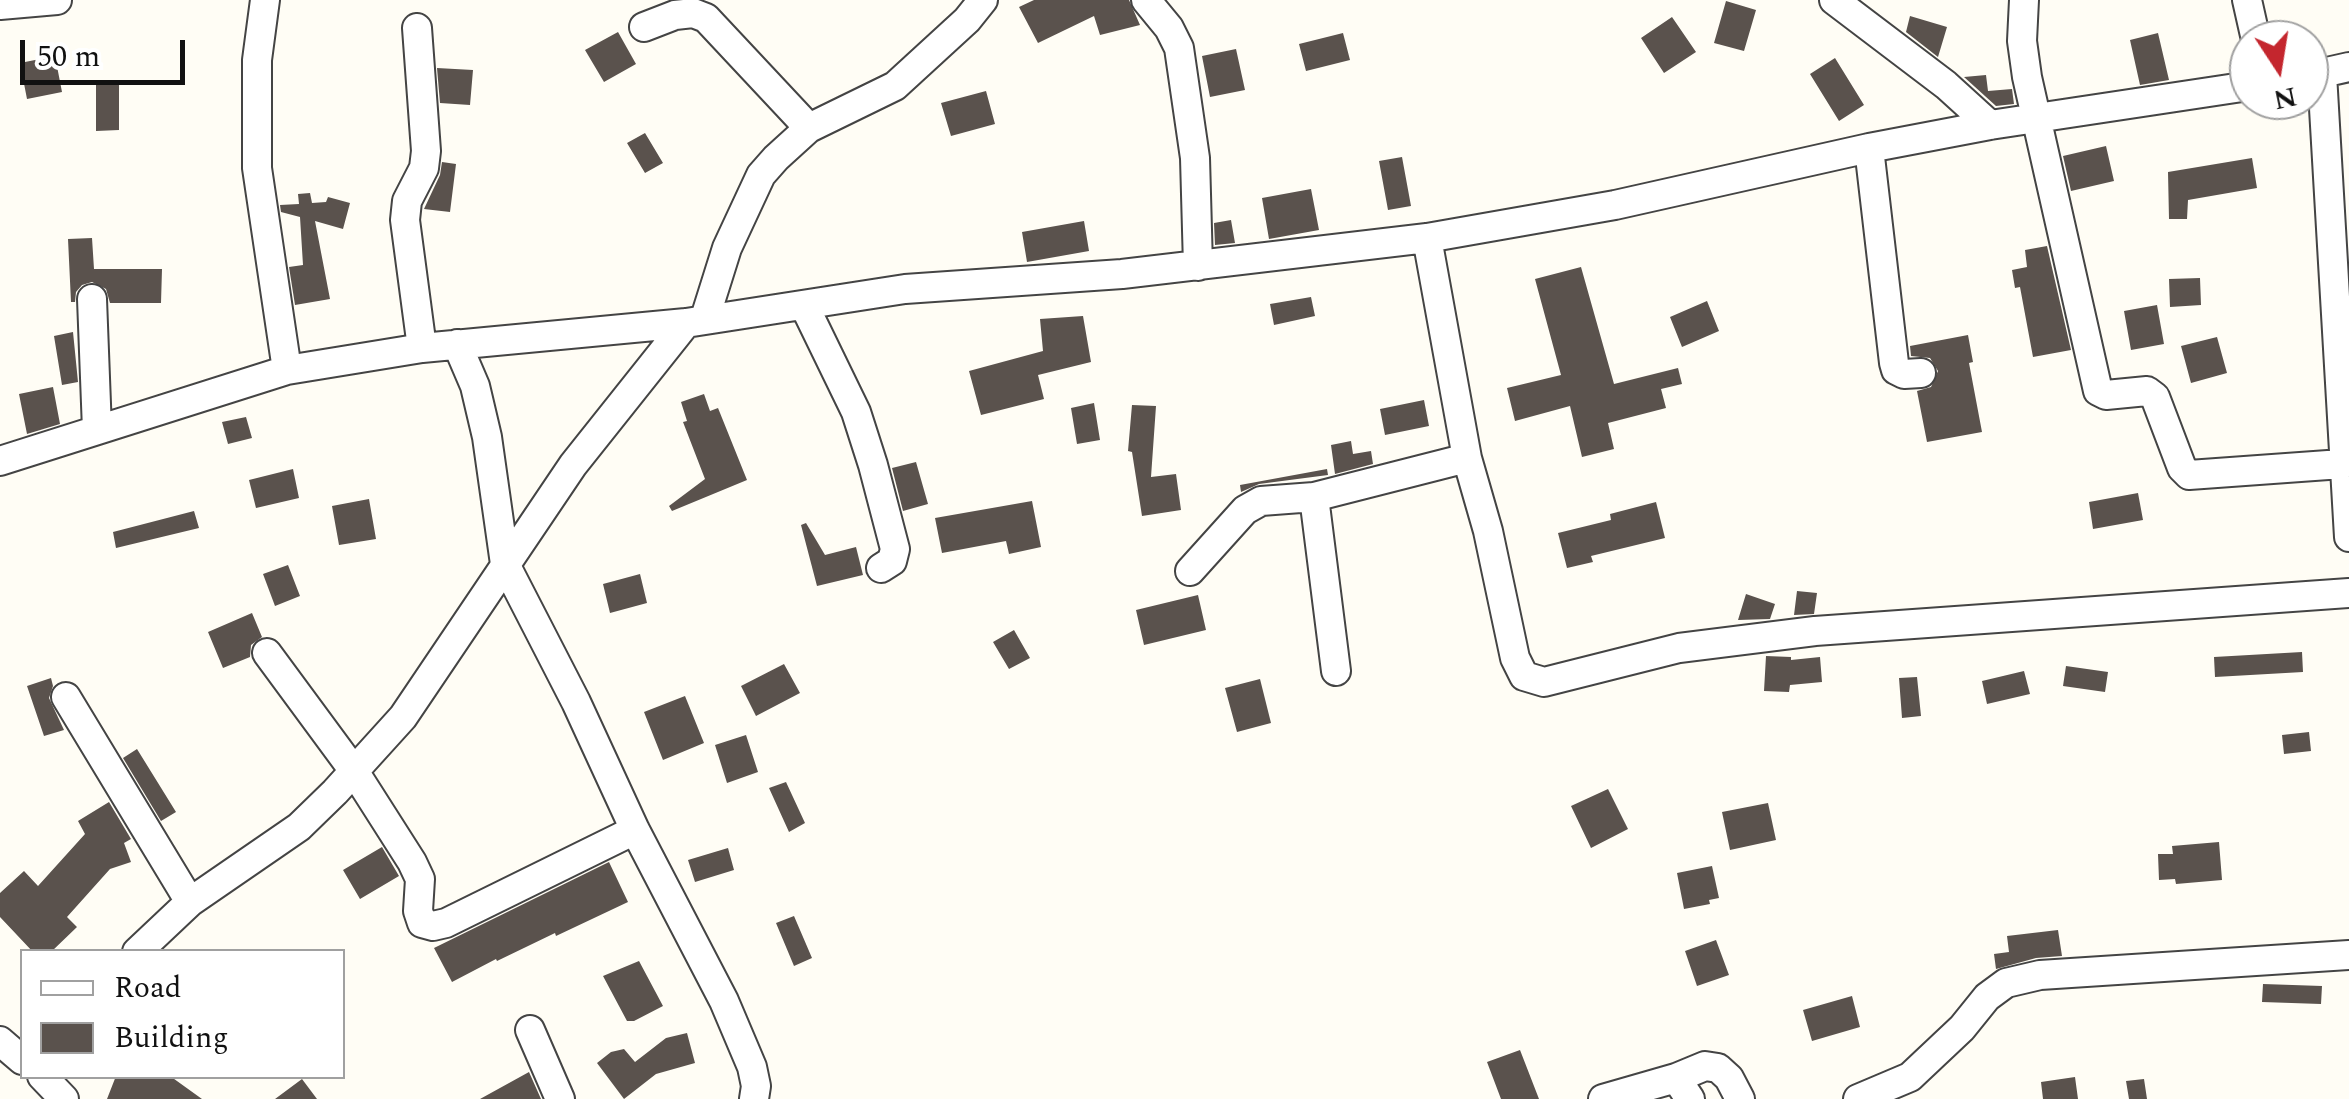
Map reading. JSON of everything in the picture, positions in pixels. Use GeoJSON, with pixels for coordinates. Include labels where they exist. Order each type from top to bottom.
{"type":"FeatureCollection","features":[{"type":"Feature","properties":{"kind":"street"},"geometry":{"type":"LineString","coordinates":[[0,5],[57,0]]}},
{"type":"Feature","properties":{"kind":"street"},"geometry":{"type":"LineString","coordinates":[[265,0],[257,60],[258,168],[286,370]]}},
{"type":"Feature","properties":{"kind":"street"},"geometry":{"type":"LineString","coordinates":[[139,949],[190,902],[299,826],[403,716],[573,465],[695,320],[761,176],[776,158],[809,128],[895,86],[967,20],[983,0]]}},
{"type":"Feature","properties":{"kind":"street"},"geometry":{"type":"LineString","coordinates":[[1146,0],[1169,28],[1179,48],[1195,158],[1198,266]]}},
{"type":"Feature","properties":{"kind":"street"},"geometry":{"type":"LineString","coordinates":[[1834,0],[1946,85],[1990,125]]}},
{"type":"Feature","properties":{"kind":"street"},"geometry":{"type":"LineString","coordinates":[[2024,0],[2022,41],[2098,391],[2106,395],[2147,391],[2155,396],[2182,468],[2189,474],[2342,464]]}},
{"type":"Feature","properties":{"kind":"street"},"geometry":{"type":"LineString","coordinates":[[644,27],[676,15],[693,13],[706,18],[809,128]]}},
{"type":"Feature","properties":{"kind":"street"},"geometry":{"type":"LineString","coordinates":[[418,28],[426,151],[424,168],[407,201],[405,220],[422,348]]}},
{"type":"Feature","properties":{"kind":"street"},"geometry":{"type":"LineString","coordinates":[[0,461],[286,370],[422,348],[736,315],[905,289],[1122,274],[1427,238],[1616,206],[1868,148],[1990,125],[2229,89]]}},
{"type":"Feature","properties":{"kind":"street"},"geometry":{"type":"LineString","coordinates":[[2329,120],[2342,464],[2349,537]]}},
{"type":"Feature","properties":{"kind":"street"},"geometry":{"type":"LineString","coordinates":[[1868,148],[1894,363],[1896,370],[1904,374],[1921,373]]}},
{"type":"Feature","properties":{"kind":"street"},"geometry":{"type":"LineString","coordinates":[[1427,238],[1468,458],[1516,658],[1524,676],[1544,682],[1678,648],[1751,637],[2349,593]]}},
{"type":"Feature","properties":{"kind":"street"},"geometry":{"type":"LineString","coordinates":[[717,279],[736,315]]}},
{"type":"Feature","properties":{"kind":"street"},"geometry":{"type":"LineString","coordinates":[[92,299],[96,430]]}},
{"type":"Feature","properties":{"kind":"street"},"geometry":{"type":"LineString","coordinates":[[804,305],[856,412],[874,465],[896,549],[892,561],[881,568]]}},
{"type":"Feature","properties":{"kind":"street"},"geometry":{"type":"LineString","coordinates":[[457,344],[475,386],[487,437],[505,564],[576,702],[635,830],[724,1000],[752,1067],[754,1099]]}},
{"type":"Feature","properties":{"kind":"street"},"geometry":{"type":"LineString","coordinates":[[1190,571],[1252,504],[1261,500],[1314,497],[1468,458]]}},
{"type":"Feature","properties":{"kind":"street"},"geometry":{"type":"LineString","coordinates":[[1314,497],[1336,671]]}},
{"type":"Feature","properties":{"kind":"street"},"geometry":{"type":"LineString","coordinates":[[267,654],[354,771],[412,862],[420,879],[418,911],[422,922],[433,926],[446,924],[635,830]]}},
{"type":"Feature","properties":{"kind":"street"},"geometry":{"type":"LineString","coordinates":[[66,697],[190,902]]}},
{"type":"Feature","properties":{"kind":"street"},"geometry":{"type":"LineString","coordinates":[[1858,1099],[1910,1077],[2006,982],[2040,975],[2349,955]]}},
{"type":"Feature","properties":{"kind":"street"},"geometry":{"type":"LineString","coordinates":[[530,1030],[560,1099]]}},
{"type":"Feature","properties":{"kind":"street"},"geometry":{"type":"LineString","coordinates":[[0,1042],[20,1058]]}},
{"type":"Feature","properties":{"kind":"street"},"geometry":{"type":"LineString","coordinates":[[1603,1099],[1683,1088],[1705,1066],[1718,1068],[1729,1078],[1740,1099]]}},
{"type":"Feature","properties":{"kind":"building"},"geometry":{"type":"Polygon","coordinates":[[[1034,0],[1129,0],[1140,25],[1100,35],[1094,16],[1038,43],[1019,7],[1034,0]]]}},
{"type":"Feature","properties":{"kind":"building"},"geometry":{"type":"Polygon","coordinates":[[[1726,1],[1756,10],[1744,51],[1714,43],[1726,1]]]}},
{"type":"Feature","properties":{"kind":"building"},"geometry":{"type":"Polygon","coordinates":[[[1910,16],[1947,27],[1938,57],[1906,32],[1910,16]]]}},
{"type":"Feature","properties":{"kind":"building"},"geometry":{"type":"Polygon","coordinates":[[[1672,17],[1696,52],[1664,73],[1641,38],[1672,17]]]}},
{"type":"Feature","properties":{"kind":"building"},"geometry":{"type":"Polygon","coordinates":[[[618,32],[636,64],[604,82],[585,50],[618,32]]]}},
{"type":"Feature","properties":{"kind":"building"},"geometry":{"type":"Polygon","coordinates":[[[1343,33],[1350,60],[1306,71],[1299,44],[1343,33]]]}},
{"type":"Feature","properties":{"kind":"building"},"geometry":{"type":"Polygon","coordinates":[[[2158,33],[2169,80],[2140,85],[2130,40],[2158,33]]]}},
{"type":"Feature","properties":{"kind":"building"},"geometry":{"type":"Polygon","coordinates":[[[1236,49],[1245,90],[1210,97],[1202,56],[1236,49]]]}},
{"type":"Feature","properties":{"kind":"building"},"geometry":{"type":"Polygon","coordinates":[[[55,56],[62,92],[27,99],[20,63],[55,56]]]}},
{"type":"Feature","properties":{"kind":"building"},"geometry":{"type":"Polygon","coordinates":[[[1835,58],[1864,105],[1839,121],[1810,74],[1835,58]]]}},
{"type":"Feature","properties":{"kind":"building"},"geometry":{"type":"Polygon","coordinates":[[[437,68],[473,70],[470,105],[440,103],[437,68]]]}},
{"type":"Feature","properties":{"kind":"building"},"geometry":{"type":"Polygon","coordinates":[[[1986,75],[1988,91],[2012,89],[2014,104],[1996,106],[1964,77],[1986,75]]]}},
{"type":"Feature","properties":{"kind":"building"},"geometry":{"type":"Polygon","coordinates":[[[119,84],[119,130],[96,131],[96,85],[119,84]]]}},
{"type":"Feature","properties":{"kind":"building"},"geometry":{"type":"Polygon","coordinates":[[[986,91],[995,124],[951,136],[941,103],[986,91]]]}},
{"type":"Feature","properties":{"kind":"building"},"geometry":{"type":"Polygon","coordinates":[[[645,133],[663,163],[645,173],[627,143],[645,133]]]}},
{"type":"Feature","properties":{"kind":"building"},"geometry":{"type":"Polygon","coordinates":[[[2106,146],[2114,181],[2071,191],[2063,156],[2106,146]]]}},
{"type":"Feature","properties":{"kind":"building"},"geometry":{"type":"Polygon","coordinates":[[[1402,157],[1411,206],[1388,210],[1379,161],[1402,157]]]}},
{"type":"Feature","properties":{"kind":"building"},"geometry":{"type":"Polygon","coordinates":[[[2252,158],[2257,188],[2188,200],[2187,219],[2169,219],[2168,172],[2252,158]]]}},
{"type":"Feature","properties":{"kind":"building"},"geometry":{"type":"Polygon","coordinates":[[[442,162],[456,164],[450,212],[424,209],[442,162]]]}},
{"type":"Feature","properties":{"kind":"building"},"geometry":{"type":"Polygon","coordinates":[[[1311,189],[1319,230],[1269,239],[1262,198],[1311,189]]]}},
{"type":"Feature","properties":{"kind":"building"},"geometry":{"type":"Polygon","coordinates":[[[310,193],[312,203],[326,202],[328,197],[350,203],[343,229],[315,221],[330,299],[295,305],[289,267],[303,265],[300,217],[281,212],[280,205],[299,204],[298,194],[310,193]]]}},
{"type":"Feature","properties":{"kind":"building"},"geometry":{"type":"Polygon","coordinates":[[[1231,220],[1235,243],[1215,245],[1214,223],[1231,220]]]}},
{"type":"Feature","properties":{"kind":"building"},"geometry":{"type":"Polygon","coordinates":[[[1084,221],[1089,251],[1027,262],[1022,232],[1084,221]]]}},
{"type":"Feature","properties":{"kind":"building"},"geometry":{"type":"Polygon","coordinates":[[[92,238],[94,269],[162,269],[161,303],[110,303],[106,289],[92,282],[82,285],[75,302],[71,302],[68,239],[92,238]]]}},
{"type":"Feature","properties":{"kind":"building"},"geometry":{"type":"Polygon","coordinates":[[[2047,246],[2071,350],[2033,357],[2020,287],[2015,288],[2012,270],[2027,267],[2025,250],[2047,246]]]}},
{"type":"Feature","properties":{"kind":"building"},"geometry":{"type":"Polygon","coordinates":[[[1581,267],[1614,384],[1678,368],[1682,384],[1661,389],[1666,408],[1608,423],[1614,449],[1582,457],[1570,406],[1515,421],[1507,388],[1561,375],[1535,279],[1581,267]]]}},
{"type":"Feature","properties":{"kind":"building"},"geometry":{"type":"Polygon","coordinates":[[[2200,278],[2201,305],[2170,307],[2169,279],[2200,278]]]}},
{"type":"Feature","properties":{"kind":"building"},"geometry":{"type":"Polygon","coordinates":[[[1311,297],[1315,316],[1274,325],[1270,304],[1311,297]]]}},
{"type":"Feature","properties":{"kind":"building"},"geometry":{"type":"Polygon","coordinates":[[[1707,301],[1719,331],[1682,347],[1670,317],[1707,301]]]}},
{"type":"Feature","properties":{"kind":"building"},"geometry":{"type":"Polygon","coordinates":[[[2157,305],[2164,344],[2131,350],[2124,311],[2157,305]]]}},
{"type":"Feature","properties":{"kind":"building"},"geometry":{"type":"Polygon","coordinates":[[[1083,316],[1091,362],[1038,375],[1044,399],[981,415],[969,371],[1043,351],[1040,319],[1083,316]]]}},
{"type":"Feature","properties":{"kind":"building"},"geometry":{"type":"Polygon","coordinates":[[[73,332],[78,382],[62,385],[54,336],[73,332]]]}},
{"type":"Feature","properties":{"kind":"building"},"geometry":{"type":"Polygon","coordinates":[[[1968,335],[1973,362],[1969,363],[1982,432],[1927,442],[1917,391],[1931,387],[1938,371],[1930,358],[1911,356],[1910,346],[1968,335]]]}},
{"type":"Feature","properties":{"kind":"building"},"geometry":{"type":"Polygon","coordinates":[[[2217,337],[2227,373],[2191,383],[2181,346],[2217,337]]]}},
{"type":"Feature","properties":{"kind":"building"},"geometry":{"type":"Polygon","coordinates":[[[53,387],[60,424],[27,434],[19,394],[53,387]]]}},
{"type":"Feature","properties":{"kind":"building"},"geometry":{"type":"Polygon","coordinates":[[[704,394],[710,411],[718,408],[747,480],[672,511],[669,506],[705,479],[683,422],[687,421],[681,402],[704,394]]]}},
{"type":"Feature","properties":{"kind":"building"},"geometry":{"type":"Polygon","coordinates":[[[1424,400],[1429,426],[1385,435],[1380,409],[1424,400]]]}},
{"type":"Feature","properties":{"kind":"building"},"geometry":{"type":"Polygon","coordinates":[[[1094,403],[1100,440],[1077,444],[1071,408],[1094,403]]]}},
{"type":"Feature","properties":{"kind":"building"},"geometry":{"type":"Polygon","coordinates":[[[1132,405],[1156,406],[1151,477],[1176,474],[1181,510],[1142,516],[1132,452],[1128,451],[1132,405]]]}},
{"type":"Feature","properties":{"kind":"building"},"geometry":{"type":"Polygon","coordinates":[[[246,417],[252,438],[228,444],[222,422],[246,417]]]}},
{"type":"Feature","properties":{"kind":"building"},"geometry":{"type":"Polygon","coordinates":[[[1351,441],[1353,454],[1371,451],[1373,464],[1335,474],[1331,445],[1351,441]]]}},
{"type":"Feature","properties":{"kind":"building"},"geometry":{"type":"Polygon","coordinates":[[[916,462],[928,504],[903,511],[892,468],[916,462]]]}},
{"type":"Feature","properties":{"kind":"building"},"geometry":{"type":"Polygon","coordinates":[[[293,469],[299,498],[256,508],[249,480],[293,469]]]}},
{"type":"Feature","properties":{"kind":"building"},"geometry":{"type":"Polygon","coordinates":[[[1327,469],[1328,475],[1259,484],[1241,492],[1240,485],[1327,469]]]}},
{"type":"Feature","properties":{"kind":"building"},"geometry":{"type":"Polygon","coordinates":[[[2138,493],[2143,520],[2093,529],[2089,502],[2138,493]]]}},
{"type":"Feature","properties":{"kind":"building"},"geometry":{"type":"Polygon","coordinates":[[[369,499],[376,539],[339,545],[332,506],[369,499]]]}},
{"type":"Feature","properties":{"kind":"building"},"geometry":{"type":"Polygon","coordinates":[[[1032,501],[1041,547],[1009,554],[1006,541],[942,553],[935,518],[1032,501]]]}},
{"type":"Feature","properties":{"kind":"building"},"geometry":{"type":"Polygon","coordinates":[[[1656,502],[1665,538],[1591,556],[1593,562],[1567,568],[1558,533],[1611,520],[1610,514],[1656,502]]]}},
{"type":"Feature","properties":{"kind":"building"},"geometry":{"type":"Polygon","coordinates":[[[194,511],[199,528],[116,548],[113,532],[194,511]]]}},
{"type":"Feature","properties":{"kind":"building"},"geometry":{"type":"Polygon","coordinates":[[[806,523],[825,555],[856,547],[863,575],[817,586],[801,525],[806,523]]]}},
{"type":"Feature","properties":{"kind":"building"},"geometry":{"type":"Polygon","coordinates":[[[288,565],[300,596],[275,606],[263,574],[288,565]]]}},
{"type":"Feature","properties":{"kind":"building"},"geometry":{"type":"Polygon","coordinates":[[[640,574],[647,603],[610,613],[603,584],[640,574]]]}},
{"type":"Feature","properties":{"kind":"building"},"geometry":{"type":"Polygon","coordinates":[[[1797,591],[1817,593],[1814,614],[1794,615],[1797,591]]]}},
{"type":"Feature","properties":{"kind":"building"},"geometry":{"type":"Polygon","coordinates":[[[1746,594],[1775,604],[1770,619],[1738,620],[1746,594]]]}},
{"type":"Feature","properties":{"kind":"building"},"geometry":{"type":"Polygon","coordinates":[[[1198,595],[1206,630],[1144,645],[1136,610],[1198,595]]]}},
{"type":"Feature","properties":{"kind":"building"},"geometry":{"type":"Polygon","coordinates":[[[252,613],[262,637],[251,645],[250,657],[223,668],[208,632],[252,613]]]}},
{"type":"Feature","properties":{"kind":"building"},"geometry":{"type":"Polygon","coordinates":[[[1014,630],[1030,658],[1009,669],[993,642],[1014,630]]]}},
{"type":"Feature","properties":{"kind":"building"},"geometry":{"type":"Polygon","coordinates":[[[2302,652],[2303,672],[2215,677],[2214,657],[2302,652]]]}},
{"type":"Feature","properties":{"kind":"building"},"geometry":{"type":"Polygon","coordinates":[[[1766,656],[1791,660],[1820,657],[1822,682],[1790,685],[1789,692],[1764,691],[1766,656]]]}},
{"type":"Feature","properties":{"kind":"building"},"geometry":{"type":"Polygon","coordinates":[[[784,664],[800,693],[756,716],[741,686],[784,664]]]}},
{"type":"Feature","properties":{"kind":"building"},"geometry":{"type":"Polygon","coordinates":[[[2066,666],[2108,672],[2105,692],[2063,686],[2066,666]]]}},
{"type":"Feature","properties":{"kind":"building"},"geometry":{"type":"Polygon","coordinates":[[[2024,671],[2030,694],[1987,704],[1982,681],[2024,671]]]}},
{"type":"Feature","properties":{"kind":"building"},"geometry":{"type":"Polygon","coordinates":[[[1917,677],[1921,716],[1902,718],[1899,678],[1917,677]]]}},
{"type":"Feature","properties":{"kind":"building"},"geometry":{"type":"Polygon","coordinates":[[[51,678],[49,698],[64,730],[44,736],[27,686],[51,678]]]}},
{"type":"Feature","properties":{"kind":"building"},"geometry":{"type":"Polygon","coordinates":[[[1260,679],[1271,723],[1237,732],[1225,688],[1260,679]]]}},
{"type":"Feature","properties":{"kind":"building"},"geometry":{"type":"Polygon","coordinates":[[[685,696],[704,743],[663,760],[644,712],[685,696]]]}},
{"type":"Feature","properties":{"kind":"building"},"geometry":{"type":"Polygon","coordinates":[[[2309,732],[2311,751],[2284,754],[2282,735],[2309,732]]]}},
{"type":"Feature","properties":{"kind":"building"},"geometry":{"type":"Polygon","coordinates":[[[746,735],[758,772],[727,783],[715,745],[746,735]]]}},
{"type":"Feature","properties":{"kind":"building"},"geometry":{"type":"Polygon","coordinates":[[[137,749],[176,812],[161,821],[123,758],[137,749]]]}},
{"type":"Feature","properties":{"kind":"building"},"geometry":{"type":"Polygon","coordinates":[[[786,782],[805,823],[789,832],[769,788],[786,782]]]}},
{"type":"Feature","properties":{"kind":"building"},"geometry":{"type":"Polygon","coordinates":[[[1608,789],[1628,829],[1591,848],[1571,806],[1608,789]]]}},
{"type":"Feature","properties":{"kind":"building"},"geometry":{"type":"Polygon","coordinates":[[[109,802],[131,839],[124,843],[131,862],[110,869],[67,917],[77,927],[54,949],[30,949],[0,917],[0,893],[24,871],[38,886],[85,834],[78,821],[109,802]]]}},
{"type":"Feature","properties":{"kind":"building"},"geometry":{"type":"Polygon","coordinates":[[[1768,803],[1776,840],[1730,850],[1722,812],[1768,803]]]}},
{"type":"Feature","properties":{"kind":"building"},"geometry":{"type":"Polygon","coordinates":[[[2219,842],[2222,880],[2176,884],[2175,879],[2159,880],[2158,854],[2173,854],[2172,846],[2219,842]]]}},
{"type":"Feature","properties":{"kind":"building"},"geometry":{"type":"Polygon","coordinates":[[[382,847],[399,876],[360,899],[343,870],[382,847]]]}},
{"type":"Feature","properties":{"kind":"building"},"geometry":{"type":"Polygon","coordinates":[[[728,848],[734,870],[695,882],[688,860],[728,848]]]}},
{"type":"Feature","properties":{"kind":"building"},"geometry":{"type":"Polygon","coordinates":[[[609,862],[628,902],[452,982],[434,948],[609,862]]]}},
{"type":"Feature","properties":{"kind":"building"},"geometry":{"type":"Polygon","coordinates":[[[1712,866],[1719,898],[1709,900],[1710,904],[1684,909],[1677,873],[1712,866]]]}},
{"type":"Feature","properties":{"kind":"building"},"geometry":{"type":"Polygon","coordinates":[[[794,916],[812,958],[794,966],[776,923],[794,916]]]}},
{"type":"Feature","properties":{"kind":"building"},"geometry":{"type":"Polygon","coordinates":[[[2058,930],[2062,956],[2036,958],[1996,969],[1994,954],[2009,952],[2007,936],[2058,930]]]}},
{"type":"Feature","properties":{"kind":"building"},"geometry":{"type":"Polygon","coordinates":[[[1716,940],[1729,975],[1697,986],[1685,951],[1716,940]]]}},
{"type":"Feature","properties":{"kind":"building"},"geometry":{"type":"Polygon","coordinates":[[[639,961],[663,1006],[627,1021],[603,976],[639,961]]]}},
{"type":"Feature","properties":{"kind":"building"},"geometry":{"type":"Polygon","coordinates":[[[2263,984],[2322,986],[2321,1004],[2262,1002],[2263,984]]]}},
{"type":"Feature","properties":{"kind":"building"},"geometry":{"type":"Polygon","coordinates":[[[1852,996],[1860,1027],[1812,1041],[1803,1010],[1852,996]]]}},
{"type":"Feature","properties":{"kind":"building"},"geometry":{"type":"Polygon","coordinates":[[[687,1033],[695,1063],[656,1074],[624,1099],[597,1063],[611,1052],[624,1049],[635,1062],[666,1038],[687,1033]]]}},
{"type":"Feature","properties":{"kind":"building"},"geometry":{"type":"Polygon","coordinates":[[[1520,1050],[1539,1099],[1501,1099],[1487,1062],[1520,1050]]]}},
{"type":"Feature","properties":{"kind":"building"},"geometry":{"type":"Polygon","coordinates":[[[529,1072],[541,1099],[480,1099],[529,1072]]]}},
{"type":"Feature","properties":{"kind":"building"},"geometry":{"type":"Polygon","coordinates":[[[2075,1077],[2078,1099],[2043,1099],[2041,1082],[2075,1077]]]}},
{"type":"Feature","properties":{"kind":"building"},"geometry":{"type":"Polygon","coordinates":[[[115,1079],[174,1079],[202,1099],[107,1099],[115,1079]]]}},
{"type":"Feature","properties":{"kind":"building"},"geometry":{"type":"Polygon","coordinates":[[[302,1079],[317,1099],[275,1099],[302,1079]]]}},
{"type":"Feature","properties":{"kind":"building"},"geometry":{"type":"Polygon","coordinates":[[[2144,1079],[2147,1099],[2129,1099],[2126,1081],[2144,1079]]]}}]}
